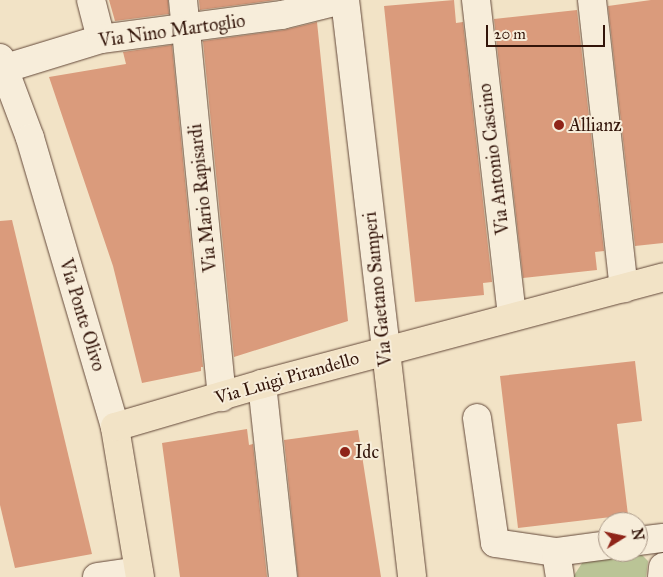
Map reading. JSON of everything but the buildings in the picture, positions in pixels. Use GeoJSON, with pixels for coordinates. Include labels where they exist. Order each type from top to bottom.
{"type":"FeatureCollection","features":[{"type":"Feature","properties":{"kind":"main road","name":"Via Luigi Pirandello"},"geometry":{"type":"LineString","coordinates":[[115,427],[262,384],[663,277]]}},
{"type":"Feature","properties":{"kind":"main road","name":"Via Gaetano Samperi"},"geometry":{"type":"LineString","coordinates":[[386,351],[412,577]]}},
{"type":"Feature","properties":{"kind":"main road","name":"Via Ponte Olivo"},"geometry":{"type":"LineString","coordinates":[[115,427],[140,574]]}},
{"type":"Feature","properties":{"kind":"street"},"geometry":{"type":"LineString","coordinates":[[91,0],[101,39]]}},
{"type":"Feature","properties":{"kind":"street","name":"Via Mario Rapisardi"},"geometry":{"type":"LineString","coordinates":[[183,0],[222,396]]}},
{"type":"Feature","properties":{"kind":"street","name":"Via Nino Martoglio"},"geometry":{"type":"LineString","coordinates":[[2,63],[101,39],[282,15],[344,0]]}},
{"type":"Feature","properties":{"kind":"street","name":"Via Gaetano Samperi"},"geometry":{"type":"LineString","coordinates":[[344,0],[386,351]]}},
{"type":"Feature","properties":{"kind":"street","name":"Via Antonio Cascino"},"geometry":{"type":"LineString","coordinates":[[476,0],[512,318]]}},
{"type":"Feature","properties":{"kind":"street"},"geometry":{"type":"LineString","coordinates":[[592,0],[624,288]]}},
{"type":"Feature","properties":{"kind":"street","name":"Via Ponte Olivo"},"geometry":{"type":"LineString","coordinates":[[2,63],[9,114],[30,138],[115,427]]}},
{"type":"Feature","properties":{"kind":"street"},"geometry":{"type":"LineString","coordinates":[[262,384],[283,577]]}},
{"type":"Feature","properties":{"kind":"street"},"geometry":{"type":"LineString","coordinates":[[477,418],[494,543],[558,565],[598,549]]}},
{"type":"Feature","properties":{"kind":"street"},"geometry":{"type":"LineString","coordinates":[[648,540],[663,538]]}},
{"type":"Feature","properties":{"kind":"street"},"geometry":{"type":"LineString","coordinates":[[662,577],[663,567]]}},
{"type":"Feature","properties":{"kind":"street"},"geometry":{"type":"LineString","coordinates":[[97,577],[140,574]]}},
{"type":"Feature","properties":{"kind":"green space"},"geometry":{"type":"Polygon","coordinates":[[[598,559],[598,562],[648,562],[646,577],[573,577],[584,560],[598,559]]]}},
{"type":"Feature","properties":{"kind":"place","name":"Allianz"},"geometry":{"type":"Point","coordinates":[559,125]}},
{"type":"Feature","properties":{"kind":"place","name":"Idc"},"geometry":{"type":"Point","coordinates":[345,452]}}]}
